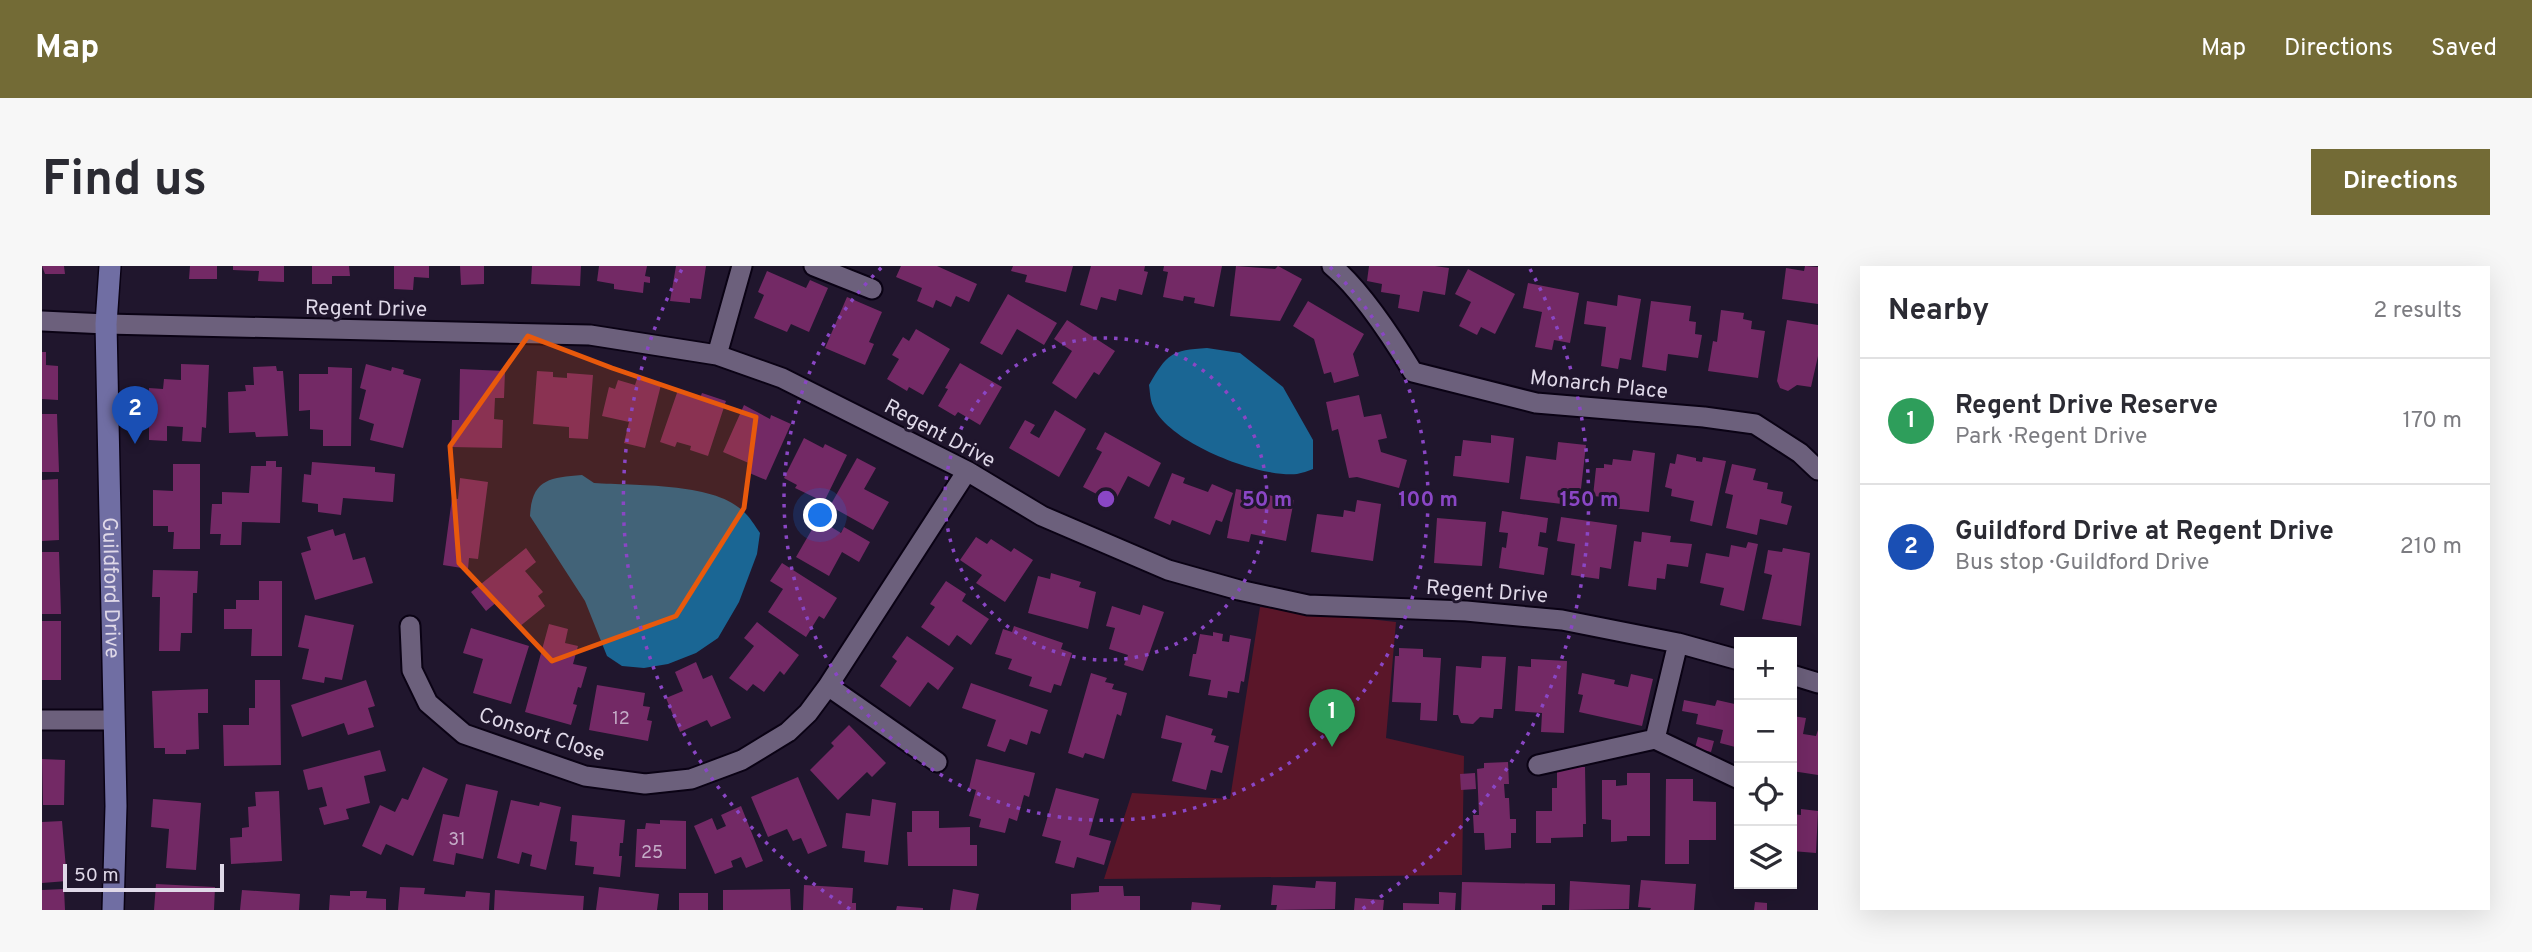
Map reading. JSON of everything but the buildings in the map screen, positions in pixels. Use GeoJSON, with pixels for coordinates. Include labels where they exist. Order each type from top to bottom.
{"type":"FeatureCollection","features":[{"type":"Feature","properties":{"kind":"street","name":"Guildford Drive"},"geometry":{"type":"LineString","coordinates":[[110,266],[106,324],[116,806],[113,910]]}},
{"type":"Feature","properties":{"kind":"street"},"geometry":{"type":"LineString","coordinates":[[717,355],[742,266]]}},
{"type":"Feature","properties":{"kind":"street"},"geometry":{"type":"LineString","coordinates":[[814,266],[872,289]]}},
{"type":"Feature","properties":{"kind":"street","name":"Monarch Place"},"geometry":{"type":"LineString","coordinates":[[1332,266],[1361,299],[1413,372],[1536,403],[1704,416],[1755,424],[1800,453],[1818,470]]}},
{"type":"Feature","properties":{"kind":"street","name":"Regent Drive"},"geometry":{"type":"LineString","coordinates":[[42,321],[590,335],[717,355],[782,379],[967,471],[1042,516],[1168,570],[1239,590],[1308,605],[1466,611],[1562,620],[1678,643],[1734,659]]}},
{"type":"Feature","properties":{"kind":"street","name":"Consort Close"},"geometry":{"type":"LineString","coordinates":[[410,626],[412,670],[428,703],[464,734],[585,776],[645,784],[691,779],[742,761],[788,732],[808,713],[967,471]]}},
{"type":"Feature","properties":{"kind":"street"},"geometry":{"type":"LineString","coordinates":[[1655,739],[1678,643]]}},
{"type":"Feature","properties":{"kind":"street"},"geometry":{"type":"LineString","coordinates":[[1797,677],[1818,683]]}},
{"type":"Feature","properties":{"kind":"street"},"geometry":{"type":"LineString","coordinates":[[828,686],[937,762]]}},
{"type":"Feature","properties":{"kind":"street"},"geometry":{"type":"LineString","coordinates":[[42,720],[113,720]]}},
{"type":"Feature","properties":{"kind":"street"},"geometry":{"type":"LineString","coordinates":[[1538,765],[1655,739],[1734,777]]}},
{"type":"Feature","properties":{"kind":"highlighted area"},"geometry":{"type":"Polygon","coordinates":[[[528,336],[756,417],[744,508],[676,616],[552,661],[459,563],[450,446],[528,336]]]}},
{"type":"Feature","properties":{"kind":"shaded area"},"geometry":{"type":"Polygon","coordinates":[[[1260,607],[1396,622],[1386,738],[1464,756],[1462,875],[1104,879],[1132,793],[1230,799],[1260,607]]]}},
{"type":"Feature","properties":{"kind":"water"},"geometry":{"type":"Polygon","coordinates":[[[1207,348],[1240,353],[1283,387],[1313,440],[1313,469],[1297,474],[1281,474],[1239,464],[1195,445],[1162,420],[1150,396],[1149,385],[1155,375],[1166,360],[1178,352],[1207,348]]]}},
{"type":"Feature","properties":{"kind":"water"},"geometry":{"type":"Polygon","coordinates":[[[582,475],[594,483],[693,490],[730,502],[748,516],[760,533],[757,554],[739,602],[718,638],[696,653],[668,664],[644,668],[622,666],[607,656],[585,601],[530,516],[534,494],[544,483],[560,477],[582,475]]]}},
{"type":"Feature","properties":{"kind":"place","name":"Guildford Drive at Regent Drive"},"geometry":{"type":"Point","coordinates":[135,444]}},
{"type":"Feature","properties":{"kind":"place","name":"Regent Drive Reserve"},"geometry":{"type":"Point","coordinates":[1332,747]}}]}
